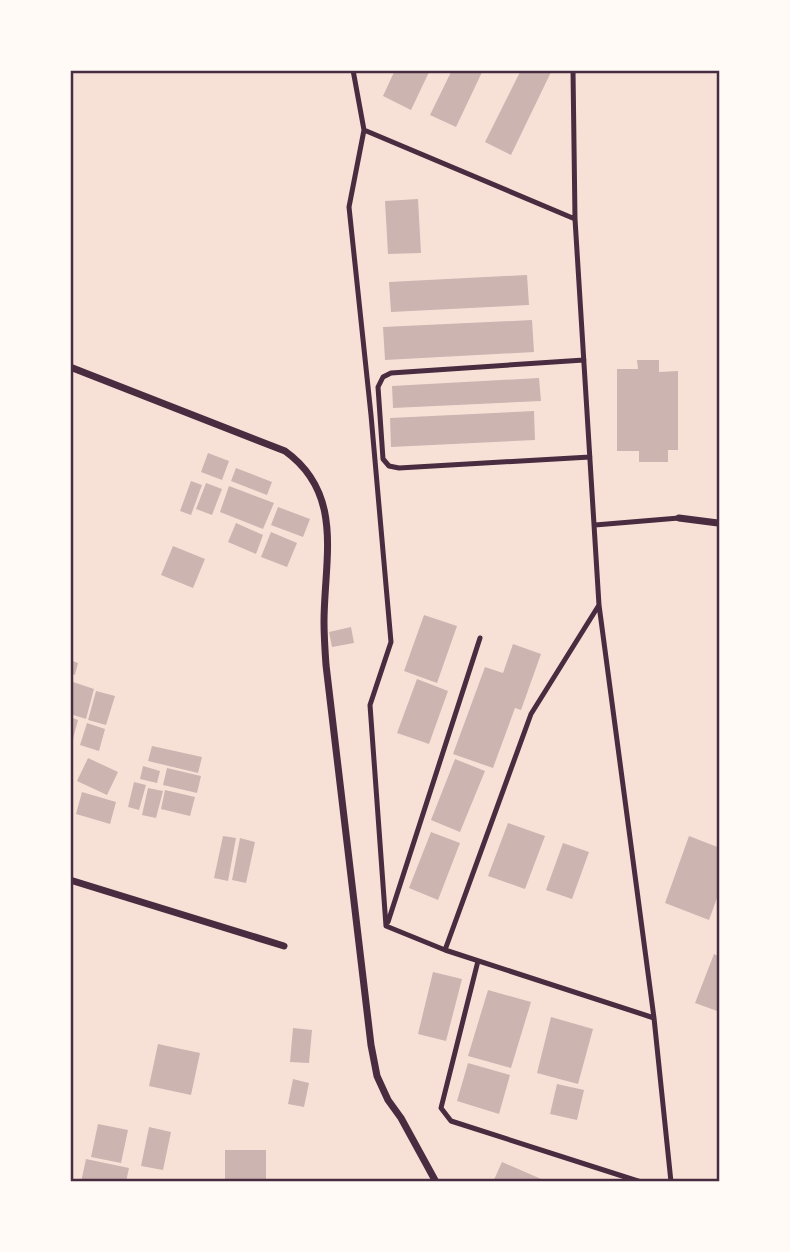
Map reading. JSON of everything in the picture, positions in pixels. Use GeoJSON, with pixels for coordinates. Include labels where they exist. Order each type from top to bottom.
{"type":"FeatureCollection","features":[{"type":"Feature","properties":{"kind":"street"},"geometry":{"type":"LineString","coordinates":[[70,367],[285,451],[302,463],[316,483],[324,502],[327,523],[324,622],[326,666],[371,1045],[377,1076],[388,1100],[401,1118],[436,1182]]}},
{"type":"Feature","properties":{"kind":"street"},"geometry":{"type":"LineString","coordinates":[[679,518],[719,523]]}},
{"type":"Feature","properties":{"kind":"street"},"geometry":{"type":"LineString","coordinates":[[70,880],[284,946]]}},
{"type":"Feature","properties":{"kind":"lane"},"geometry":{"type":"LineString","coordinates":[[353,70],[364,130],[349,207],[391,642],[370,705],[386,926]]}},
{"type":"Feature","properties":{"kind":"lane"},"geometry":{"type":"LineString","coordinates":[[573,70],[575,219],[599,605],[654,1018],[671,1182]]}},
{"type":"Feature","properties":{"kind":"lane"},"geometry":{"type":"LineString","coordinates":[[364,130],[575,219]]}},
{"type":"Feature","properties":{"kind":"lane"},"geometry":{"type":"LineString","coordinates":[[584,360],[391,373],[383,377],[378,387],[383,459],[388,466],[399,468],[590,457]]}},
{"type":"Feature","properties":{"kind":"lane"},"geometry":{"type":"LineString","coordinates":[[595,525],[679,518]]}},
{"type":"Feature","properties":{"kind":"lane"},"geometry":{"type":"LineString","coordinates":[[445,950],[531,714],[599,605]]}},
{"type":"Feature","properties":{"kind":"lane"},"geometry":{"type":"LineString","coordinates":[[386,926],[480,638]]}},
{"type":"Feature","properties":{"kind":"lane"},"geometry":{"type":"LineString","coordinates":[[386,926],[445,950],[654,1018]]}},
{"type":"Feature","properties":{"kind":"lane"},"geometry":{"type":"LineString","coordinates":[[478,961],[441,1108],[451,1121],[641,1182]]}},
{"type":"Feature","properties":{"kind":"building"},"geometry":{"type":"Polygon","coordinates":[[[395,70],[430,70],[411,110],[383,96],[395,70]]]}},
{"type":"Feature","properties":{"kind":"building"},"geometry":{"type":"Polygon","coordinates":[[[452,70],[483,70],[456,127],[430,115],[452,70]]]}},
{"type":"Feature","properties":{"kind":"building"},"geometry":{"type":"Polygon","coordinates":[[[521,70],[552,70],[511,155],[485,142],[521,70]]]}},
{"type":"Feature","properties":{"kind":"building"},"geometry":{"type":"Polygon","coordinates":[[[418,199],[421,253],[388,254],[385,201],[418,199]]]}},
{"type":"Feature","properties":{"kind":"building"},"geometry":{"type":"Polygon","coordinates":[[[527,275],[529,305],[391,312],[389,282],[527,275]]]}},
{"type":"Feature","properties":{"kind":"building"},"geometry":{"type":"Polygon","coordinates":[[[532,320],[534,352],[385,360],[383,327],[532,320]]]}},
{"type":"Feature","properties":{"kind":"building"},"geometry":{"type":"Polygon","coordinates":[[[637,360],[659,360],[659,372],[678,371],[678,450],[668,450],[668,462],[639,462],[639,451],[617,451],[617,369],[638,369],[637,360]]]}},
{"type":"Feature","properties":{"kind":"building"},"geometry":{"type":"Polygon","coordinates":[[[539,378],[541,401],[393,408],[392,386],[539,378]]]}},
{"type":"Feature","properties":{"kind":"building"},"geometry":{"type":"Polygon","coordinates":[[[534,411],[535,440],[391,447],[390,418],[534,411]]]}},
{"type":"Feature","properties":{"kind":"building"},"geometry":{"type":"Polygon","coordinates":[[[208,453],[229,461],[222,480],[201,472],[208,453]]]}},
{"type":"Feature","properties":{"kind":"building"},"geometry":{"type":"Polygon","coordinates":[[[236,468],[272,482],[267,495],[231,481],[236,468]]]}},
{"type":"Feature","properties":{"kind":"building"},"geometry":{"type":"Polygon","coordinates":[[[191,481],[202,485],[191,515],[180,511],[191,481]]]}},
{"type":"Feature","properties":{"kind":"building"},"geometry":{"type":"Polygon","coordinates":[[[206,483],[222,489],[212,515],[196,509],[206,483]]]}},
{"type":"Feature","properties":{"kind":"building"},"geometry":{"type":"Polygon","coordinates":[[[229,486],[274,503],[263,529],[220,512],[229,486]]]}},
{"type":"Feature","properties":{"kind":"building"},"geometry":{"type":"Polygon","coordinates":[[[278,507],[310,519],[303,537],[271,525],[278,507]]]}},
{"type":"Feature","properties":{"kind":"building"},"geometry":{"type":"Polygon","coordinates":[[[236,523],[263,535],[256,554],[228,542],[236,523]]]}},
{"type":"Feature","properties":{"kind":"building"},"geometry":{"type":"Polygon","coordinates":[[[271,532],[297,543],[287,567],[261,557],[271,532]]]}},
{"type":"Feature","properties":{"kind":"building"},"geometry":{"type":"Polygon","coordinates":[[[173,546],[205,559],[193,588],[161,575],[173,546]]]}},
{"type":"Feature","properties":{"kind":"building"},"geometry":{"type":"Polygon","coordinates":[[[424,615],[457,626],[437,683],[404,671],[424,615]]]}},
{"type":"Feature","properties":{"kind":"building"},"geometry":{"type":"Polygon","coordinates":[[[351,627],[354,643],[332,647],[329,632],[351,627]]]}},
{"type":"Feature","properties":{"kind":"building"},"geometry":{"type":"Polygon","coordinates":[[[513,644],[541,654],[521,710],[515,708],[493,768],[453,754],[485,667],[503,673],[513,644]]]}},
{"type":"Feature","properties":{"kind":"building"},"geometry":{"type":"Polygon","coordinates":[[[70,660],[78,663],[75,675],[70,673],[70,660]]]}},
{"type":"Feature","properties":{"kind":"building"},"geometry":{"type":"Polygon","coordinates":[[[417,679],[448,691],[429,744],[397,733],[417,679]]]}},
{"type":"Feature","properties":{"kind":"building"},"geometry":{"type":"Polygon","coordinates":[[[70,681],[94,689],[86,719],[70,714],[70,681]]]}},
{"type":"Feature","properties":{"kind":"building"},"geometry":{"type":"Polygon","coordinates":[[[96,691],[115,696],[106,725],[88,720],[96,691]]]}},
{"type":"Feature","properties":{"kind":"building"},"geometry":{"type":"Polygon","coordinates":[[[70,717],[78,720],[73,739],[70,738],[70,717]]]}},
{"type":"Feature","properties":{"kind":"building"},"geometry":{"type":"Polygon","coordinates":[[[87,723],[105,729],[99,751],[80,745],[87,723]]]}},
{"type":"Feature","properties":{"kind":"building"},"geometry":{"type":"Polygon","coordinates":[[[152,746],[202,757],[198,773],[148,761],[152,746]]]}},
{"type":"Feature","properties":{"kind":"building"},"geometry":{"type":"Polygon","coordinates":[[[88,758],[118,772],[107,795],[77,781],[88,758]]]}},
{"type":"Feature","properties":{"kind":"building"},"geometry":{"type":"Polygon","coordinates":[[[455,759],[485,771],[460,832],[431,820],[455,759]]]}},
{"type":"Feature","properties":{"kind":"building"},"geometry":{"type":"Polygon","coordinates":[[[143,766],[160,771],[157,783],[140,779],[143,766]]]}},
{"type":"Feature","properties":{"kind":"building"},"geometry":{"type":"Polygon","coordinates":[[[167,768],[201,776],[197,793],[163,785],[167,768]]]}},
{"type":"Feature","properties":{"kind":"building"},"geometry":{"type":"Polygon","coordinates":[[[134,782],[146,785],[139,810],[128,807],[134,782]]]}},
{"type":"Feature","properties":{"kind":"building"},"geometry":{"type":"Polygon","coordinates":[[[148,788],[163,791],[156,818],[142,815],[148,788]]]}},
{"type":"Feature","properties":{"kind":"building"},"geometry":{"type":"Polygon","coordinates":[[[165,790],[195,797],[190,816],[161,809],[165,790]]]}},
{"type":"Feature","properties":{"kind":"building"},"geometry":{"type":"Polygon","coordinates":[[[82,792],[116,802],[110,824],[76,814],[82,792]]]}},
{"type":"Feature","properties":{"kind":"building"},"geometry":{"type":"Polygon","coordinates":[[[508,823],[545,836],[525,889],[488,876],[508,823]]]}},
{"type":"Feature","properties":{"kind":"building"},"geometry":{"type":"Polygon","coordinates":[[[431,832],[460,843],[438,900],[409,888],[431,832]]]}},
{"type":"Feature","properties":{"kind":"building"},"geometry":{"type":"Polygon","coordinates":[[[223,836],[236,838],[228,881],[214,878],[223,836]]]}},
{"type":"Feature","properties":{"kind":"building"},"geometry":{"type":"Polygon","coordinates":[[[689,836],[720,848],[720,890],[709,920],[665,903],[689,836]]]}},
{"type":"Feature","properties":{"kind":"building"},"geometry":{"type":"Polygon","coordinates":[[[240,838],[255,842],[246,883],[232,880],[240,838]]]}},
{"type":"Feature","properties":{"kind":"building"},"geometry":{"type":"Polygon","coordinates":[[[563,843],[589,852],[572,899],[546,890],[563,843]]]}},
{"type":"Feature","properties":{"kind":"building"},"geometry":{"type":"Polygon","coordinates":[[[714,954],[720,957],[720,1012],[695,1003],[714,954]]]}},
{"type":"Feature","properties":{"kind":"building"},"geometry":{"type":"Polygon","coordinates":[[[433,972],[462,979],[446,1041],[418,1034],[433,972]]]}},
{"type":"Feature","properties":{"kind":"building"},"geometry":{"type":"Polygon","coordinates":[[[488,990],[531,1002],[511,1068],[468,1056],[488,990]]]}},
{"type":"Feature","properties":{"kind":"building"},"geometry":{"type":"Polygon","coordinates":[[[551,1017],[593,1029],[578,1084],[537,1073],[551,1017]]]}},
{"type":"Feature","properties":{"kind":"building"},"geometry":{"type":"Polygon","coordinates":[[[293,1028],[312,1030],[309,1063],[290,1062],[293,1028]]]}},
{"type":"Feature","properties":{"kind":"building"},"geometry":{"type":"Polygon","coordinates":[[[158,1044],[200,1053],[191,1095],[149,1086],[158,1044]]]}},
{"type":"Feature","properties":{"kind":"building"},"geometry":{"type":"Polygon","coordinates":[[[468,1063],[510,1075],[499,1114],[457,1101],[468,1063]]]}},
{"type":"Feature","properties":{"kind":"building"},"geometry":{"type":"Polygon","coordinates":[[[293,1079],[309,1083],[304,1107],[288,1104],[293,1079]]]}},
{"type":"Feature","properties":{"kind":"building"},"geometry":{"type":"Polygon","coordinates":[[[557,1084],[584,1090],[577,1120],[550,1114],[557,1084]]]}},
{"type":"Feature","properties":{"kind":"building"},"geometry":{"type":"Polygon","coordinates":[[[98,1124],[128,1130],[121,1163],[91,1157],[98,1124]]]}},
{"type":"Feature","properties":{"kind":"building"},"geometry":{"type":"Polygon","coordinates":[[[149,1127],[171,1132],[163,1170],[141,1166],[149,1127]]]}},
{"type":"Feature","properties":{"kind":"building"},"geometry":{"type":"Polygon","coordinates":[[[225,1150],[266,1150],[266,1182],[225,1182],[225,1150]]]}},
{"type":"Feature","properties":{"kind":"building"},"geometry":{"type":"Polygon","coordinates":[[[86,1159],[129,1168],[126,1182],[81,1182],[86,1159]]]}},
{"type":"Feature","properties":{"kind":"building"},"geometry":{"type":"Polygon","coordinates":[[[502,1162],[548,1182],[493,1182],[502,1162]]]}}]}
